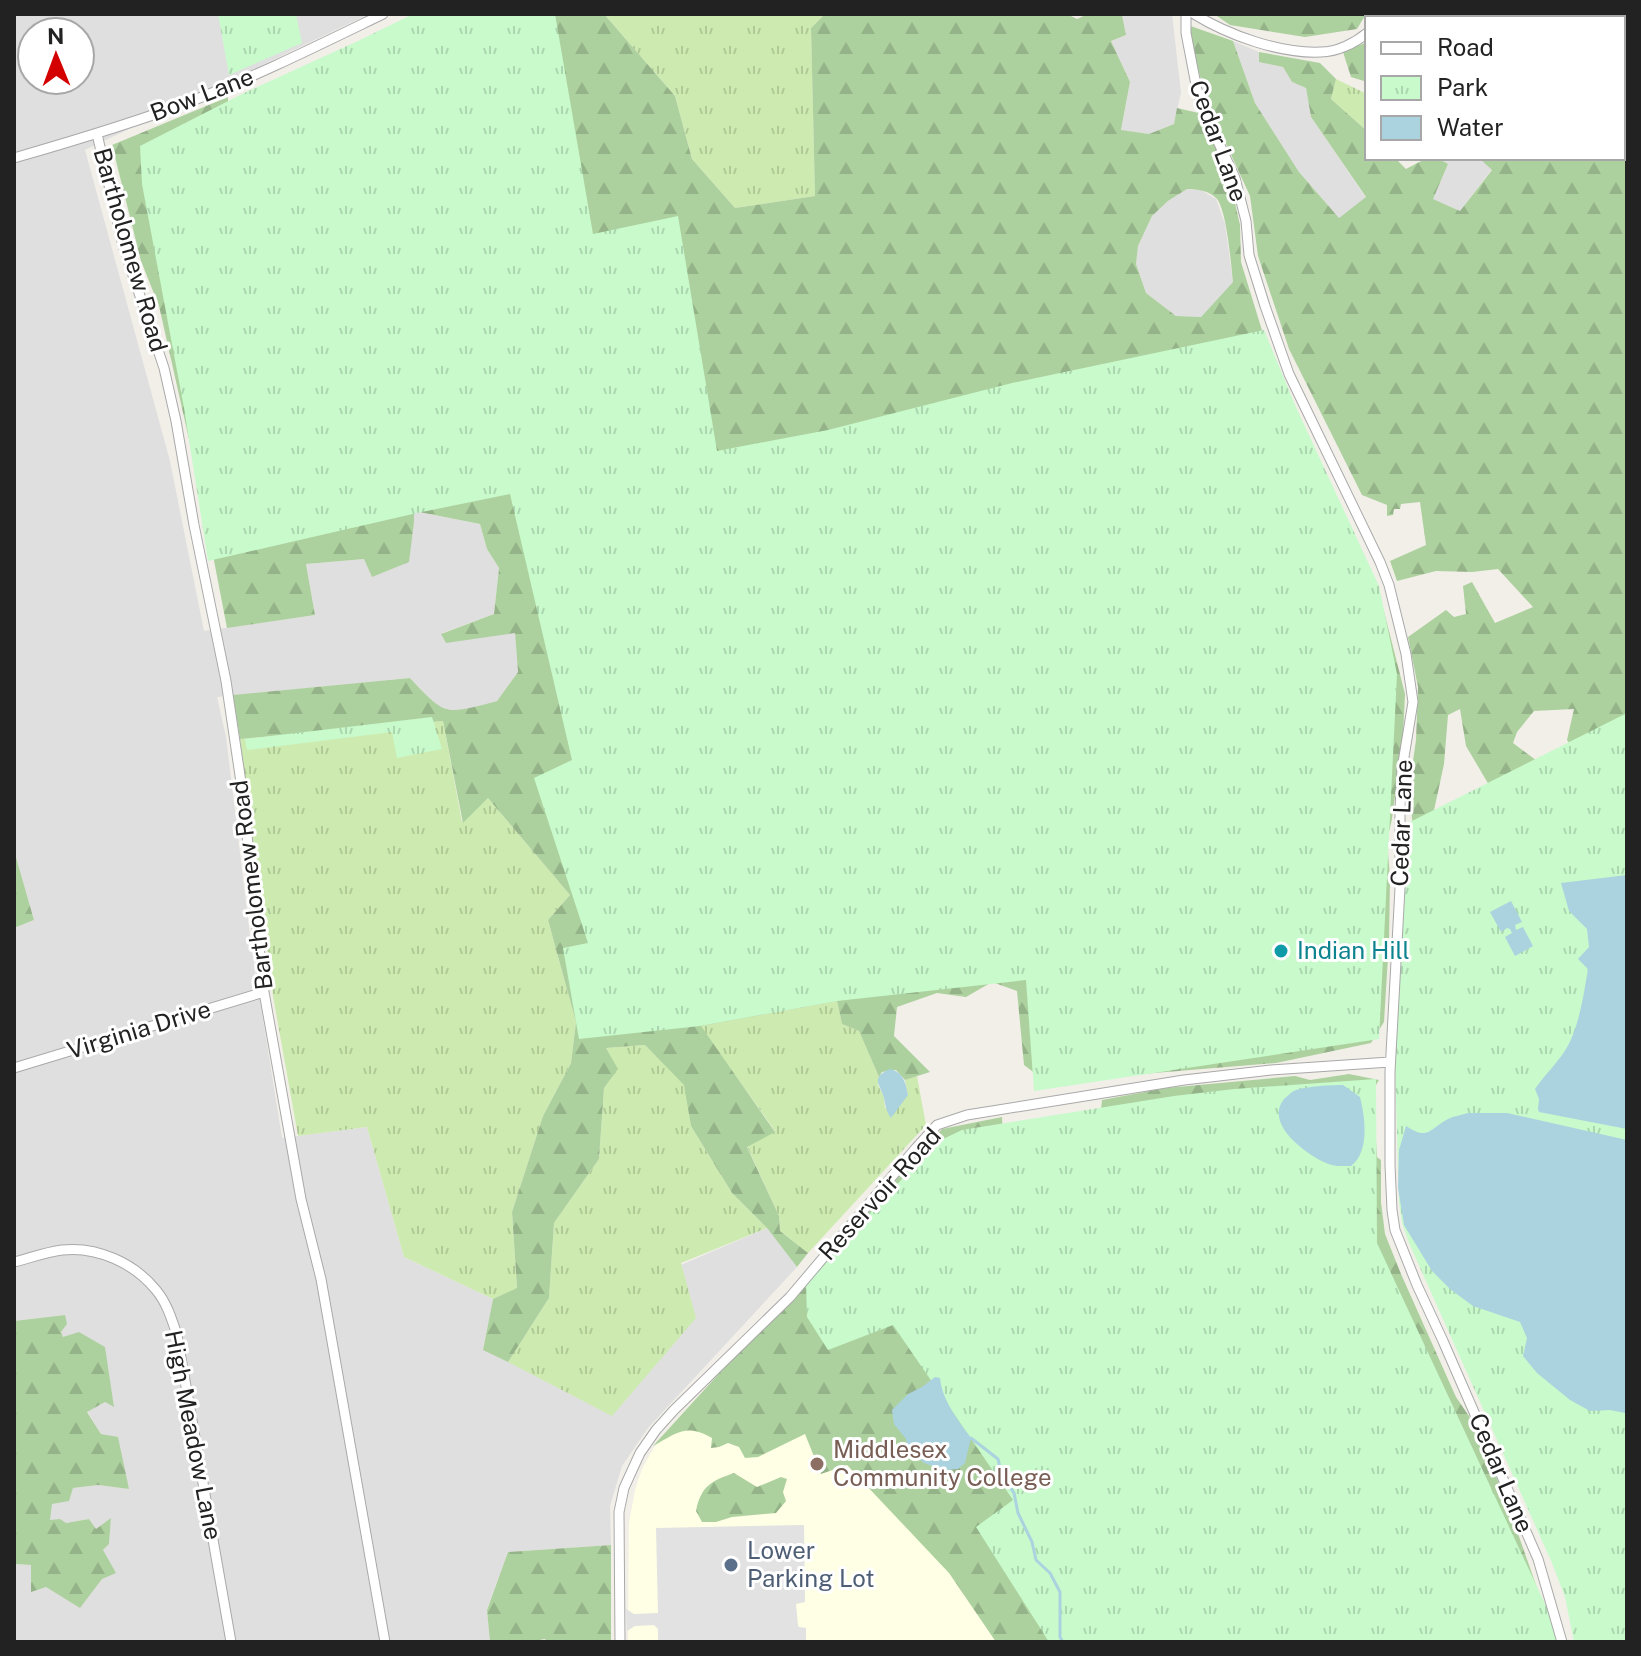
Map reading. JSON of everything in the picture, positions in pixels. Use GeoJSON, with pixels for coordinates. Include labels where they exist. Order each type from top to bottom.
{"type":"FeatureCollection","features":[{"type":"Feature","properties":{"kind":"street","name":"Bow Lane"},"geometry":{"type":"LineString","coordinates":[[14,158],[97,134],[203,96],[297,56],[383,14]]}},
{"type":"Feature","properties":{"kind":"street","name":"Cedar Lane"},"geometry":{"type":"LineString","coordinates":[[1186,14],[1186,33],[1197,90],[1235,178],[1246,221],[1249,255],[1265,306],[1289,374],[1380,562],[1389,585],[1406,654],[1413,702],[1402,769],[1400,903],[1390,1062],[1390,1180],[1395,1230],[1538,1559],[1562,1642]]}},
{"type":"Feature","properties":{"kind":"street"},"geometry":{"type":"LineString","coordinates":[[1194,14],[1238,35],[1285,49],[1323,52],[1355,43],[1365,35]]}},
{"type":"Feature","properties":{"kind":"street","name":"Bartholomew Road"},"geometry":{"type":"LineString","coordinates":[[97,134],[123,245],[164,368],[226,681],[242,789],[264,992],[301,1199],[321,1279],[385,1642]]}},
{"type":"Feature","properties":{"kind":"street","name":"Virginia Drive"},"geometry":{"type":"LineString","coordinates":[[14,1068],[264,992]]}},
{"type":"Feature","properties":{"kind":"street","name":"Reservoir Road"},"geometry":{"type":"LineString","coordinates":[[620,1642],[619,1512],[624,1488],[640,1453],[674,1410],[790,1297],[937,1125],[967,1115],[1184,1080],[1390,1062]]}},
{"type":"Feature","properties":{"kind":"street","name":"High Meadow Lane"},"geometry":{"type":"LineString","coordinates":[[14,1262],[64,1250],[90,1250],[115,1259],[137,1272],[157,1291],[177,1335],[231,1642]]}},
{"type":"Feature","properties":{"kind":"shaded area"},"geometry":{"type":"Polygon","coordinates":[[[14,14],[369,14],[85,150],[170,461],[204,631],[315,615],[306,564],[364,559],[413,511],[480,524],[487,549],[499,568],[494,614],[442,633],[515,632],[518,672],[497,701],[456,712],[436,705],[410,678],[217,697],[226,737],[251,944],[282,1138],[367,1127],[404,1257],[493,1299],[483,1350],[767,1228],[797,1267],[648,1428],[622,1466],[610,1506],[611,1545],[508,1552],[487,1609],[490,1642],[14,1642],[14,1564],[31,1565],[46,1587],[80,1607],[103,1550],[109,1544],[111,1519],[96,1530],[89,1519],[66,1523],[49,1520],[52,1504],[73,1488],[98,1485],[129,1489],[87,1411],[105,1402],[113,1406],[63,1337],[65,1315],[14,1321],[14,928],[34,920],[14,850],[14,14]]]}},
{"type":"Feature","properties":{"kind":"shaded area"},"geometry":{"type":"Polygon","coordinates":[[[1116,14],[1172,14],[1181,93],[1174,124],[1149,134],[1121,131],[1130,82],[1111,41],[1126,35],[1122,16],[1116,14]]]}},
{"type":"Feature","properties":{"kind":"shaded area"},"geometry":{"type":"Polygon","coordinates":[[[1233,41],[1259,52],[1260,62],[1283,67],[1292,82],[1306,88],[1311,117],[1366,198],[1339,218],[1299,172],[1255,103],[1233,41]]]}},
{"type":"Feature","properties":{"kind":"shaded area"},"geometry":{"type":"Polygon","coordinates":[[[1442,160],[1481,160],[1492,169],[1460,211],[1432,199],[1448,164],[1442,160]]]}},
{"type":"Feature","properties":{"kind":"shaded area"},"geometry":{"type":"Polygon","coordinates":[[[1187,189],[1201,190],[1216,199],[1225,224],[1233,282],[1201,317],[1176,316],[1146,293],[1136,264],[1138,246],[1152,216],[1187,189]]]}},
{"type":"Feature","properties":{"kind":"shaded area","name":"Middlesex Community College"},"geometry":{"type":"Polygon","coordinates":[[[806,1282],[1049,1642],[628,1642],[629,1523],[642,1469],[667,1431],[806,1282]]]}},
{"type":"Feature","properties":{"kind":"shaded area","name":"Lower Parking Lot"},"geometry":{"type":"Polygon","coordinates":[[[804,1525],[805,1602],[796,1604],[798,1625],[806,1628],[806,1642],[658,1642],[658,1629],[654,1625],[635,1626],[627,1631],[626,1609],[634,1614],[658,1613],[656,1528],[804,1525]]]}},
{"type":"Feature","properties":{"kind":"green space"},"geometry":{"type":"Polygon","coordinates":[[[218,14],[296,14],[302,43],[229,75],[218,14]]]}},
{"type":"Feature","properties":{"kind":"green space"},"geometry":{"type":"Polygon","coordinates":[[[413,14],[555,14],[593,234],[678,216],[717,451],[828,430],[1012,383],[1264,330],[1295,405],[1379,586],[1397,674],[1379,1039],[1034,1091],[1026,980],[837,1001],[700,1026],[579,1039],[563,948],[588,943],[534,778],[572,760],[510,494],[208,561],[184,408],[142,184],[140,146],[244,93],[413,14]]]}},
{"type":"Feature","properties":{"kind":"green space"},"geometry":{"type":"Polygon","coordinates":[[[414,14],[604,14],[675,96],[692,159],[735,208],[815,196],[811,28],[825,14],[1067,14],[1077,19],[1088,14],[1122,15],[1126,35],[1111,41],[1130,82],[1121,130],[1149,134],[1174,124],[1177,108],[1203,114],[1227,168],[1240,225],[1241,262],[1273,366],[1377,584],[1405,694],[1403,736],[1387,840],[1389,941],[1384,1022],[1371,1043],[1276,1063],[1070,1080],[1041,1078],[1024,1065],[1017,991],[992,982],[966,997],[937,993],[897,1007],[894,1036],[930,1072],[905,1080],[896,1070],[882,1072],[879,1077],[859,1031],[842,1024],[837,1001],[701,1026],[775,1132],[747,1147],[779,1216],[780,1231],[808,1253],[797,1267],[767,1228],[732,1193],[691,1126],[684,1085],[645,1045],[606,1048],[618,1069],[604,1088],[599,1159],[554,1223],[549,1298],[508,1362],[483,1350],[493,1299],[517,1288],[512,1212],[543,1116],[571,1063],[576,1022],[548,920],[570,895],[488,798],[463,823],[443,721],[240,739],[233,695],[410,678],[440,706],[467,709],[497,701],[518,672],[515,633],[446,643],[441,634],[494,614],[499,568],[487,549],[480,524],[414,511],[409,562],[372,577],[364,559],[306,564],[315,615],[227,628],[200,488],[159,306],[141,261],[112,145],[228,97],[229,177],[414,14]],[[1187,189],[1152,216],[1138,246],[1136,264],[1146,293],[1176,316],[1201,317],[1233,282],[1228,239],[1217,199],[1203,191],[1187,189]]]}},
{"type":"Feature","properties":{"kind":"green space"},"geometry":{"type":"Polygon","coordinates":[[[604,14],[825,14],[811,28],[815,196],[735,208],[692,159],[675,96],[604,14]]]}},
{"type":"Feature","properties":{"kind":"green space"},"geometry":{"type":"Polygon","coordinates":[[[1214,14],[1366,14],[1357,29],[1305,37],[1230,25],[1214,14]]]}},
{"type":"Feature","properties":{"kind":"green space"},"geometry":{"type":"Polygon","coordinates":[[[1627,14],[1627,62],[1625,67],[1625,16],[1392,16],[1627,14]]]}},
{"type":"Feature","properties":{"kind":"green space"},"geometry":{"type":"Polygon","coordinates":[[[1185,24],[1233,41],[1255,103],[1299,172],[1339,218],[1366,197],[1311,117],[1306,88],[1292,82],[1283,67],[1259,62],[1259,52],[1320,63],[1336,79],[1331,99],[1365,129],[1365,160],[1397,160],[1406,169],[1425,160],[1442,160],[1448,164],[1433,199],[1460,211],[1492,170],[1481,160],[1625,160],[1625,116],[1627,807],[1578,757],[1567,740],[1574,709],[1534,711],[1517,732],[1513,743],[1548,769],[1502,807],[1466,746],[1460,709],[1448,715],[1444,764],[1428,838],[1414,839],[1409,788],[1416,740],[1418,687],[1408,637],[1446,610],[1454,617],[1466,614],[1463,586],[1472,582],[1495,623],[1533,607],[1498,569],[1436,571],[1397,581],[1390,561],[1426,545],[1420,502],[1401,504],[1400,509],[1394,509],[1393,515],[1387,516],[1387,505],[1362,495],[1289,349],[1258,256],[1250,196],[1209,107],[1185,24]]]}},
{"type":"Feature","properties":{"kind":"green space"},"geometry":{"type":"Polygon","coordinates":[[[1365,43],[1365,81],[1351,77],[1343,52],[1365,43]]]}},
{"type":"Feature","properties":{"kind":"green space"},"geometry":{"type":"Polygon","coordinates":[[[1336,79],[1365,93],[1365,129],[1331,99],[1336,79]]]}},
{"type":"Feature","properties":{"kind":"green space"},"geometry":{"type":"Polygon","coordinates":[[[1627,713],[1627,1642],[1574,1642],[1565,1597],[1552,1563],[1402,1223],[1395,1064],[1405,891],[1402,826],[1627,713]]]}},
{"type":"Feature","properties":{"kind":"green space"},"geometry":{"type":"Polygon","coordinates":[[[432,717],[442,749],[397,758],[392,732],[247,750],[245,739],[432,717]]]}},
{"type":"Feature","properties":{"kind":"green space"},"geometry":{"type":"Polygon","coordinates":[[[443,721],[462,822],[488,798],[570,895],[548,920],[576,1022],[571,1063],[543,1116],[512,1212],[517,1289],[493,1299],[404,1257],[367,1127],[298,1136],[273,996],[240,739],[443,721]]]}},
{"type":"Feature","properties":{"kind":"green space"},"geometry":{"type":"Polygon","coordinates":[[[14,850],[34,920],[14,928],[14,850]]]}},
{"type":"Feature","properties":{"kind":"green space"},"geometry":{"type":"Polygon","coordinates":[[[837,1001],[842,1024],[859,1031],[879,1077],[878,1085],[885,1108],[908,1095],[905,1080],[917,1076],[926,1125],[808,1253],[780,1231],[779,1216],[747,1146],[775,1131],[700,1026],[837,1001]]]}},
{"type":"Feature","properties":{"kind":"green space"},"geometry":{"type":"Polygon","coordinates":[[[645,1045],[685,1085],[691,1126],[732,1193],[767,1228],[681,1263],[696,1318],[612,1416],[508,1362],[549,1298],[554,1223],[599,1159],[604,1088],[617,1069],[606,1048],[645,1045]]]}},
{"type":"Feature","properties":{"kind":"green space"},"geometry":{"type":"Polygon","coordinates":[[[1349,1074],[1379,1080],[1373,1090],[1385,1234],[1456,1397],[1475,1425],[1510,1511],[1556,1642],[996,1642],[949,1573],[847,1465],[821,1474],[805,1434],[758,1457],[745,1458],[739,1447],[728,1443],[711,1448],[712,1438],[695,1431],[682,1432],[653,1446],[942,1129],[1002,1117],[1007,1224],[1098,1138],[1102,1100],[1166,1088],[1295,1076],[1310,1080],[1349,1074]]]}},
{"type":"Feature","properties":{"kind":"green space"},"geometry":{"type":"Polygon","coordinates":[[[1376,1079],[1377,1243],[1552,1619],[1557,1642],[1049,1642],[976,1527],[1013,1500],[893,1325],[828,1350],[807,1317],[806,1282],[929,1150],[962,1130],[1174,1096],[1376,1079]]]}},
{"type":"Feature","properties":{"kind":"green space"},"geometry":{"type":"Polygon","coordinates":[[[65,1315],[67,1324],[61,1332],[63,1337],[79,1332],[105,1347],[114,1407],[105,1402],[87,1412],[101,1434],[118,1437],[129,1489],[98,1485],[73,1488],[69,1501],[52,1504],[50,1520],[60,1519],[66,1523],[89,1519],[96,1529],[111,1518],[109,1544],[103,1550],[116,1573],[102,1579],[80,1608],[46,1587],[31,1592],[31,1565],[14,1564],[14,1321],[65,1315]]]}},
{"type":"Feature","properties":{"kind":"green space"},"geometry":{"type":"Polygon","coordinates":[[[734,1473],[757,1487],[781,1477],[787,1479],[783,1492],[786,1501],[776,1513],[702,1522],[696,1511],[704,1490],[713,1482],[734,1473]]]}},
{"type":"Feature","properties":{"kind":"green space"},"geometry":{"type":"Polygon","coordinates":[[[611,1545],[611,1642],[547,1642],[545,1639],[490,1642],[487,1610],[508,1552],[611,1545]]]}},
{"type":"Feature","properties":{"kind":"water"},"geometry":{"type":"Polygon","coordinates":[[[1627,875],[1627,1129],[1539,1112],[1535,1089],[1571,1041],[1588,969],[1578,959],[1589,947],[1587,929],[1569,911],[1561,883],[1627,875]]]}},
{"type":"Feature","properties":{"kind":"water"},"geometry":{"type":"Polygon","coordinates":[[[1511,901],[1522,922],[1515,925],[1516,930],[1523,927],[1533,946],[1515,956],[1505,937],[1512,933],[1510,929],[1501,932],[1490,912],[1511,901]]]}},
{"type":"Feature","properties":{"kind":"water"},"geometry":{"type":"Polygon","coordinates":[[[890,1069],[901,1075],[908,1095],[891,1118],[878,1082],[880,1075],[890,1069]]]}},
{"type":"Feature","properties":{"kind":"water"},"geometry":{"type":"Polygon","coordinates":[[[1343,1085],[1360,1097],[1364,1124],[1364,1143],[1351,1166],[1329,1164],[1308,1153],[1290,1137],[1279,1118],[1284,1099],[1293,1092],[1311,1087],[1343,1085]]]}},
{"type":"Feature","properties":{"kind":"water"},"geometry":{"type":"Polygon","coordinates":[[[1468,1113],[1507,1113],[1627,1140],[1627,1415],[1610,1410],[1590,1411],[1570,1400],[1537,1373],[1523,1356],[1527,1338],[1520,1322],[1473,1306],[1450,1289],[1432,1271],[1404,1225],[1398,1188],[1399,1150],[1406,1126],[1424,1133],[1448,1119],[1468,1113]]]}},
{"type":"Feature","properties":{"kind":"water"},"geometry":{"type":"Polygon","coordinates":[[[935,1377],[940,1378],[947,1402],[971,1438],[965,1463],[958,1469],[943,1470],[924,1463],[908,1448],[906,1439],[894,1424],[892,1410],[908,1394],[935,1377]]]}},
{"type":"Feature","properties":{"kind":"waterway"},"geometry":{"type":"LineString","coordinates":[[971,1438],[998,1459],[1002,1476],[1014,1493],[1018,1513],[1032,1542],[1036,1560],[1050,1573],[1060,1592],[1060,1637],[1063,1642]]}},
{"type":"Feature","properties":{"kind":"place","name":"Indian Hill"},"geometry":{"type":"Point","coordinates":[1281,951]}},
{"type":"Feature","properties":{"kind":"place","name":"Middlesex Community College"},"geometry":{"type":"Point","coordinates":[817,1464]}},
{"type":"Feature","properties":{"kind":"place","name":"Lower Parking Lot"},"geometry":{"type":"Point","coordinates":[731,1565]}}]}
